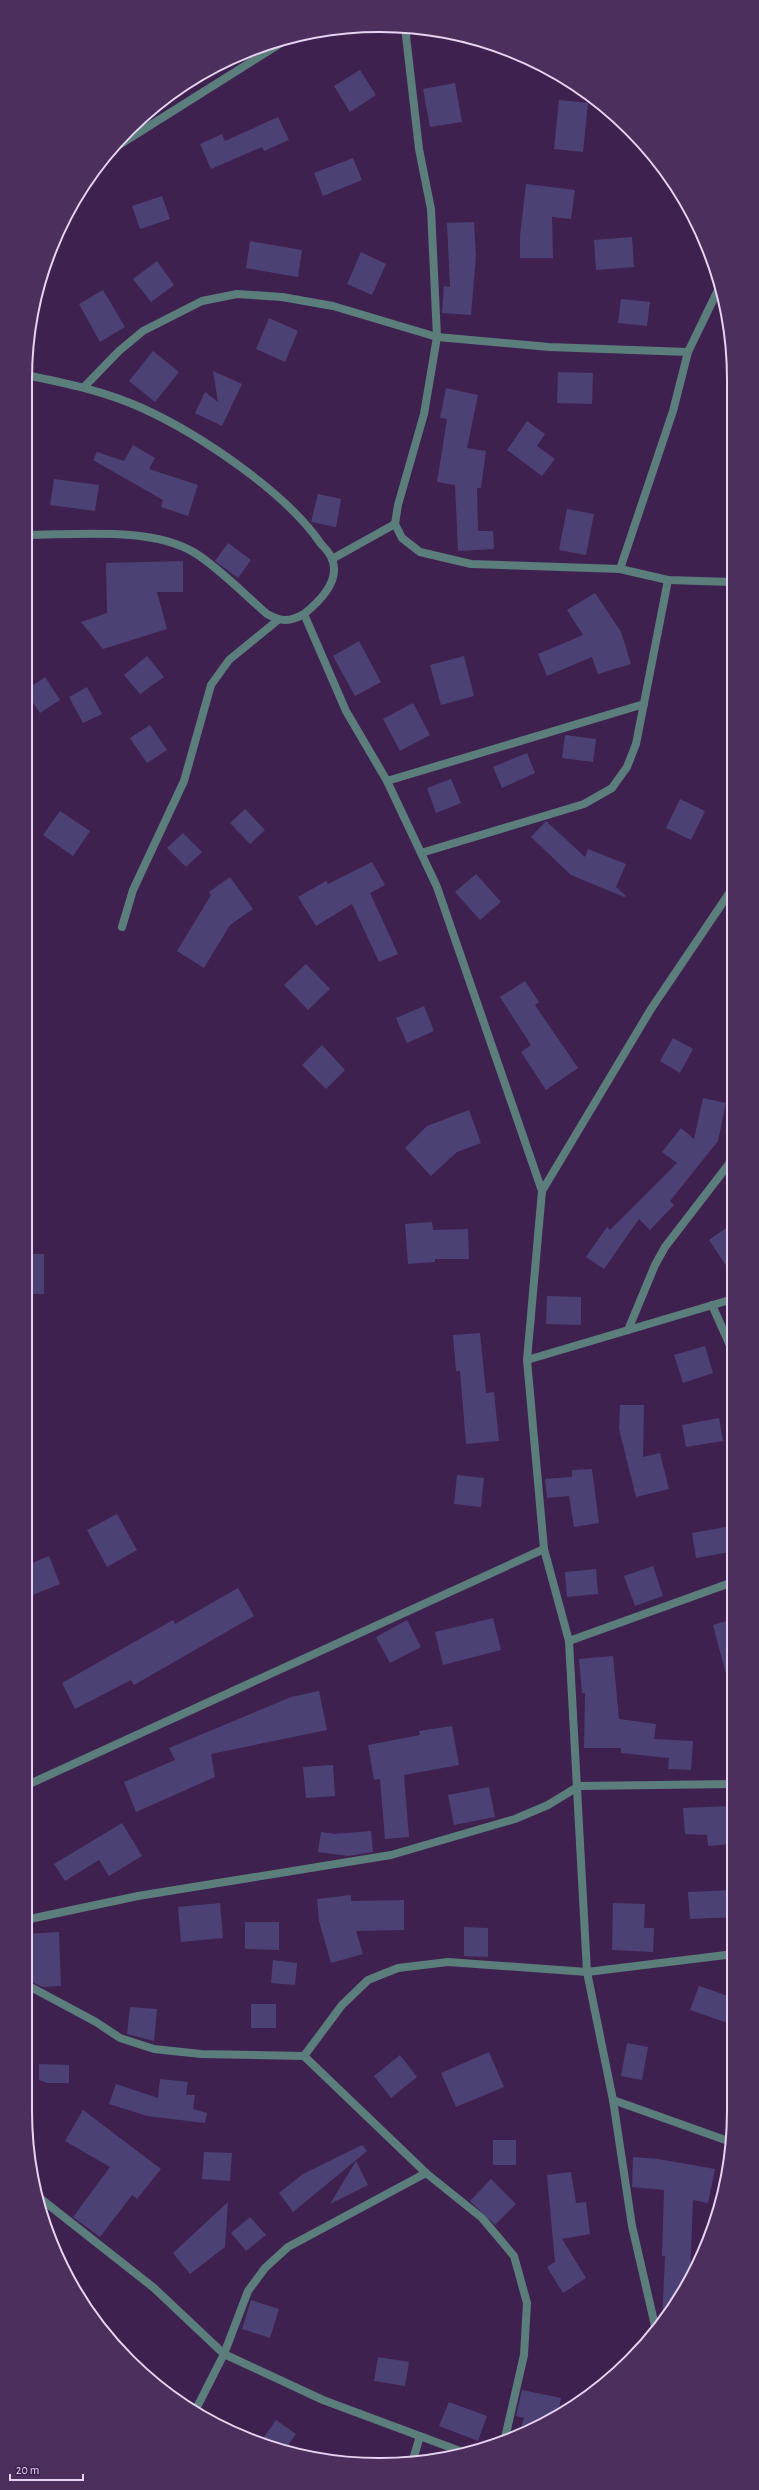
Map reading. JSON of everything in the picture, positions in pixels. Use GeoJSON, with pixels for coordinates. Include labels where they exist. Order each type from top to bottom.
{"type":"FeatureCollection","features":[{"type":"Feature","properties":{"kind":"street"},"geometry":{"type":"LineString","coordinates":[[406,33],[418,149],[432,209],[437,336],[424,414],[398,505],[395,524],[402,538],[420,552],[471,564],[620,569],[668,580],[727,582]]}},
{"type":"Feature","properties":{"kind":"street"},"geometry":{"type":"LineString","coordinates":[[130,138],[271,49]]}},
{"type":"Feature","properties":{"kind":"street"},"geometry":{"type":"LineString","coordinates":[[85,386],[119,351],[143,331],[202,302],[237,294],[282,297],[333,306],[437,336],[549,347],[688,352]]}},
{"type":"Feature","properties":{"kind":"street"},"geometry":{"type":"LineString","coordinates":[[620,569],[673,411],[688,352],[716,294]]}},
{"type":"Feature","properties":{"kind":"street"},"geometry":{"type":"LineString","coordinates":[[32,376],[85,386],[141,408],[182,429],[236,464],[310,527],[332,559],[333,576],[321,600],[304,614],[292,620],[278,620],[267,614],[196,553],[175,543],[143,537],[32,535]]}},
{"type":"Feature","properties":{"kind":"street"},"geometry":{"type":"LineString","coordinates":[[332,559],[395,524]]}},
{"type":"Feature","properties":{"kind":"street"},"geometry":{"type":"LineString","coordinates":[[421,853],[584,804],[612,788],[628,767],[636,744],[668,580]]}},
{"type":"Feature","properties":{"kind":"street"},"geometry":{"type":"LineString","coordinates":[[304,614],[346,711],[387,781],[437,887],[542,1190],[527,1360],[544,1549],[569,1641],[579,1786],[587,1972],[614,2100],[632,2226],[654,2323]]}},
{"type":"Feature","properties":{"kind":"street"},"geometry":{"type":"LineString","coordinates":[[122,927],[133,890],[184,781],[212,685],[229,660],[278,620]]}},
{"type":"Feature","properties":{"kind":"street"},"geometry":{"type":"LineString","coordinates":[[387,781],[644,704]]}},
{"type":"Feature","properties":{"kind":"street"},"geometry":{"type":"LineString","coordinates":[[542,1190],[651,1009],[727,896]]}},
{"type":"Feature","properties":{"kind":"street"},"geometry":{"type":"LineString","coordinates":[[628,1330],[655,1265],[665,1247],[727,1166]]}},
{"type":"Feature","properties":{"kind":"street"},"geometry":{"type":"LineString","coordinates":[[527,1360],[727,1301]]}},
{"type":"Feature","properties":{"kind":"street"},"geometry":{"type":"LineString","coordinates":[[712,1305],[727,1339]]}},
{"type":"Feature","properties":{"kind":"street"},"geometry":{"type":"LineString","coordinates":[[32,1783],[544,1549]]}},
{"type":"Feature","properties":{"kind":"street"},"geometry":{"type":"LineString","coordinates":[[569,1641],[727,1584]]}},
{"type":"Feature","properties":{"kind":"street"},"geometry":{"type":"LineString","coordinates":[[32,1919],[138,1896],[391,1855],[515,1819],[548,1805],[579,1786],[727,1784]]}},
{"type":"Feature","properties":{"kind":"street"},"geometry":{"type":"LineString","coordinates":[[304,2056],[342,2005],[368,1980],[398,1968],[448,1962],[587,1972],[727,1955]]}},
{"type":"Feature","properties":{"kind":"street"},"geometry":{"type":"LineString","coordinates":[[32,1988],[96,2022],[120,2038],[154,2049],[201,2054],[304,2056],[426,2173],[482,2218],[514,2256],[527,2303],[524,2355],[506,2434]]}},
{"type":"Feature","properties":{"kind":"street"},"geometry":{"type":"LineString","coordinates":[[614,2100],[725,2140]]}},
{"type":"Feature","properties":{"kind":"street"},"geometry":{"type":"LineString","coordinates":[[198,2406],[224,2354],[248,2291],[265,2268],[288,2247],[426,2173]]}},
{"type":"Feature","properties":{"kind":"street"},"geometry":{"type":"LineString","coordinates":[[44,2202],[154,2288],[224,2354],[323,2400],[455,2449]]}},
{"type":"Feature","properties":{"kind":"street"},"geometry":{"type":"LineString","coordinates":[[414,2456],[420,2436]]}},
{"type":"Feature","properties":{"kind":"building"},"geometry":{"type":"Polygon","coordinates":[[[360,70],[376,95],[350,112],[334,86],[360,70]]]}},
{"type":"Feature","properties":{"kind":"building"},"geometry":{"type":"Polygon","coordinates":[[[455,83],[462,122],[430,127],[423,89],[455,83]]]}},
{"type":"Feature","properties":{"kind":"building"},"geometry":{"type":"Polygon","coordinates":[[[559,100],[588,103],[583,152],[554,149],[559,100]]]}},
{"type":"Feature","properties":{"kind":"building"},"geometry":{"type":"Polygon","coordinates":[[[278,117],[289,140],[264,151],[262,147],[211,169],[200,144],[222,134],[225,141],[278,117]]]}},
{"type":"Feature","properties":{"kind":"building"},"geometry":{"type":"Polygon","coordinates":[[[353,158],[362,180],[323,196],[314,173],[353,158]]]}},
{"type":"Feature","properties":{"kind":"building"},"geometry":{"type":"Polygon","coordinates":[[[526,184],[575,190],[571,219],[552,217],[553,258],[520,258],[520,236],[526,184]]]}},
{"type":"Feature","properties":{"kind":"building"},"geometry":{"type":"Polygon","coordinates":[[[162,196],[170,219],[140,229],[132,206],[162,196]]]}},
{"type":"Feature","properties":{"kind":"building"},"geometry":{"type":"Polygon","coordinates":[[[474,222],[476,256],[471,315],[442,313],[444,286],[450,287],[447,223],[474,222]]]}},
{"type":"Feature","properties":{"kind":"building"},"geometry":{"type":"Polygon","coordinates":[[[632,237],[634,267],[596,270],[594,240],[632,237]]]}},
{"type":"Feature","properties":{"kind":"building"},"geometry":{"type":"Polygon","coordinates":[[[250,241],[302,250],[298,277],[246,268],[250,241]]]}},
{"type":"Feature","properties":{"kind":"building"},"geometry":{"type":"Polygon","coordinates":[[[361,252],[386,264],[372,295],[347,284],[361,252]]]}},
{"type":"Feature","properties":{"kind":"building"},"geometry":{"type":"Polygon","coordinates":[[[157,261],[174,285],[151,302],[133,279],[157,261]]]}},
{"type":"Feature","properties":{"kind":"building"},"geometry":{"type":"Polygon","coordinates":[[[103,290],[125,327],[100,342],[79,304],[103,290]]]}},
{"type":"Feature","properties":{"kind":"building"},"geometry":{"type":"Polygon","coordinates":[[[621,299],[650,302],[647,326],[618,323],[621,299]]]}},
{"type":"Feature","properties":{"kind":"building"},"geometry":{"type":"Polygon","coordinates":[[[269,318],[298,331],[285,362],[256,349],[269,318]]]}},
{"type":"Feature","properties":{"kind":"building"},"geometry":{"type":"Polygon","coordinates":[[[153,351],[179,372],[155,402],[129,381],[153,351]]]}},
{"type":"Feature","properties":{"kind":"building"},"geometry":{"type":"Polygon","coordinates":[[[213,371],[242,384],[222,426],[195,413],[205,392],[218,402],[213,371]]]}},
{"type":"Feature","properties":{"kind":"building"},"geometry":{"type":"Polygon","coordinates":[[[558,372],[593,373],[592,404],[557,403],[558,372]]]}},
{"type":"Feature","properties":{"kind":"building"},"geometry":{"type":"Polygon","coordinates":[[[446,388],[478,395],[467,448],[486,451],[481,488],[477,488],[478,531],[493,531],[494,549],[458,551],[455,485],[437,482],[447,419],[440,418],[446,388]]]}},
{"type":"Feature","properties":{"kind":"building"},"geometry":{"type":"Polygon","coordinates":[[[527,421],[545,434],[537,446],[555,459],[542,476],[507,450],[527,421]]]}},
{"type":"Feature","properties":{"kind":"building"},"geometry":{"type":"Polygon","coordinates":[[[133,445],[155,458],[149,469],[198,485],[188,516],[161,507],[163,500],[93,460],[97,452],[124,461],[133,445]]]}},
{"type":"Feature","properties":{"kind":"building"},"geometry":{"type":"Polygon","coordinates":[[[54,479],[99,485],[95,511],[50,505],[54,479]]]}},
{"type":"Feature","properties":{"kind":"building"},"geometry":{"type":"Polygon","coordinates":[[[318,494],[341,499],[336,527],[311,522],[318,494]]]}},
{"type":"Feature","properties":{"kind":"building"},"geometry":{"type":"Polygon","coordinates":[[[567,509],[594,514],[586,555],[559,550],[567,509]]]}},
{"type":"Feature","properties":{"kind":"building"},"geometry":{"type":"Polygon","coordinates":[[[228,543],[251,560],[238,578],[215,561],[228,543]]]}},
{"type":"Feature","properties":{"kind":"building"},"geometry":{"type":"Polygon","coordinates":[[[183,561],[183,592],[157,592],[167,629],[103,649],[81,622],[107,613],[106,563],[183,561]]]}},
{"type":"Feature","properties":{"kind":"building"},"geometry":{"type":"Polygon","coordinates":[[[595,593],[621,632],[631,664],[598,674],[592,657],[547,676],[538,654],[583,635],[567,610],[595,593]]]}},
{"type":"Feature","properties":{"kind":"building"},"geometry":{"type":"Polygon","coordinates":[[[359,641],[381,682],[355,696],[333,656],[359,641]]]}},
{"type":"Feature","properties":{"kind":"building"},"geometry":{"type":"Polygon","coordinates":[[[147,656],[164,677],[140,694],[124,675],[147,656]]]}},
{"type":"Feature","properties":{"kind":"building"},"geometry":{"type":"Polygon","coordinates":[[[464,656],[474,696],[441,705],[430,665],[464,656]]]}},
{"type":"Feature","properties":{"kind":"building"},"geometry":{"type":"Polygon","coordinates":[[[45,677],[60,700],[40,713],[32,701],[32,686],[45,677]]]}},
{"type":"Feature","properties":{"kind":"building"},"geometry":{"type":"Polygon","coordinates":[[[87,687],[102,714],[83,723],[69,697],[87,687]]]}},
{"type":"Feature","properties":{"kind":"building"},"geometry":{"type":"Polygon","coordinates":[[[413,703],[430,735],[400,751],[383,719],[413,703]]]}},
{"type":"Feature","properties":{"kind":"building"},"geometry":{"type":"Polygon","coordinates":[[[150,725],[167,750],[147,763],[130,738],[150,725]]]}},
{"type":"Feature","properties":{"kind":"building"},"geometry":{"type":"Polygon","coordinates":[[[565,735],[596,739],[593,762],[562,758],[565,735]]]}},
{"type":"Feature","properties":{"kind":"building"},"geometry":{"type":"Polygon","coordinates":[[[527,753],[535,773],[502,788],[493,767],[527,753]]]}},
{"type":"Feature","properties":{"kind":"building"},"geometry":{"type":"Polygon","coordinates":[[[451,779],[461,803],[436,813],[427,788],[451,779]]]}},
{"type":"Feature","properties":{"kind":"building"},"geometry":{"type":"Polygon","coordinates":[[[680,799],[705,811],[691,840],[666,828],[680,799]]]}},
{"type":"Feature","properties":{"kind":"building"},"geometry":{"type":"Polygon","coordinates":[[[245,809],[265,830],[250,844],[230,823],[245,809]]]}},
{"type":"Feature","properties":{"kind":"building"},"geometry":{"type":"Polygon","coordinates":[[[60,811],[90,831],[73,856],[43,835],[60,811]]]}},
{"type":"Feature","properties":{"kind":"building"},"geometry":{"type":"Polygon","coordinates":[[[546,821],[585,857],[588,849],[626,864],[616,887],[626,896],[624,897],[571,875],[531,837],[546,821]]]}},
{"type":"Feature","properties":{"kind":"building"},"geometry":{"type":"Polygon","coordinates":[[[183,833],[202,852],[186,867],[167,848],[183,833]]]}},
{"type":"Feature","properties":{"kind":"building"},"geometry":{"type":"Polygon","coordinates":[[[372,862],[385,885],[370,893],[398,954],[379,962],[352,904],[316,926],[298,897],[326,881],[328,884],[372,862]]]}},
{"type":"Feature","properties":{"kind":"building"},"geometry":{"type":"Polygon","coordinates":[[[476,874],[501,902],[480,920],[455,892],[476,874]]]}},
{"type":"Feature","properties":{"kind":"building"},"geometry":{"type":"Polygon","coordinates":[[[230,877],[253,909],[230,925],[204,968],[177,951],[211,895],[209,892],[230,877]]]}},
{"type":"Feature","properties":{"kind":"building"},"geometry":{"type":"Polygon","coordinates":[[[306,964],[330,989],[308,1010],[284,985],[306,964]]]}},
{"type":"Feature","properties":{"kind":"building"},"geometry":{"type":"Polygon","coordinates":[[[525,981],[539,1002],[535,1005],[578,1068],[546,1090],[521,1052],[531,1045],[500,997],[525,981]]]}},
{"type":"Feature","properties":{"kind":"building"},"geometry":{"type":"Polygon","coordinates":[[[424,1006],[434,1031],[407,1043],[396,1018],[424,1006]]]}},
{"type":"Feature","properties":{"kind":"building"},"geometry":{"type":"Polygon","coordinates":[[[673,1038],[693,1049],[680,1073],[660,1061],[673,1038]]]}},
{"type":"Feature","properties":{"kind":"building"},"geometry":{"type":"Polygon","coordinates":[[[322,1045],[345,1070],[326,1089],[302,1065],[322,1045]]]}},
{"type":"Feature","properties":{"kind":"building"},"geometry":{"type":"Polygon","coordinates":[[[703,1098],[726,1103],[718,1141],[670,1201],[674,1205],[650,1230],[639,1219],[604,1269],[586,1257],[607,1227],[610,1230],[677,1163],[662,1152],[681,1128],[694,1139],[703,1098]]]}},
{"type":"Feature","properties":{"kind":"building"},"geometry":{"type":"Polygon","coordinates":[[[469,1110],[481,1143],[457,1152],[431,1176],[405,1148],[427,1126],[469,1110]]]}},
{"type":"Feature","properties":{"kind":"building"},"geometry":{"type":"Polygon","coordinates":[[[432,1222],[433,1230],[468,1229],[469,1259],[435,1259],[435,1262],[408,1264],[405,1224],[432,1222]]]}},
{"type":"Feature","properties":{"kind":"building"},"geometry":{"type":"Polygon","coordinates":[[[727,1227],[727,1267],[709,1240],[727,1227]]]}},
{"type":"Feature","properties":{"kind":"building"},"geometry":{"type":"Polygon","coordinates":[[[32,1254],[44,1254],[44,1294],[32,1294],[32,1254]]]}},
{"type":"Feature","properties":{"kind":"building"},"geometry":{"type":"Polygon","coordinates":[[[547,1296],[581,1297],[581,1325],[546,1324],[547,1296]]]}},
{"type":"Feature","properties":{"kind":"building"},"geometry":{"type":"Polygon","coordinates":[[[480,1333],[486,1393],[494,1392],[499,1441],[466,1444],[460,1371],[456,1371],[453,1335],[480,1333]]]}},
{"type":"Feature","properties":{"kind":"building"},"geometry":{"type":"Polygon","coordinates":[[[705,1346],[713,1373],[683,1383],[674,1355],[705,1346]]]}},
{"type":"Feature","properties":{"kind":"building"},"geometry":{"type":"Polygon","coordinates":[[[620,1405],[644,1405],[643,1457],[660,1453],[669,1489],[636,1497],[619,1429],[620,1405]]]}},
{"type":"Feature","properties":{"kind":"building"},"geometry":{"type":"Polygon","coordinates":[[[719,1418],[723,1441],[686,1447],[682,1425],[719,1418]]]}},
{"type":"Feature","properties":{"kind":"building"},"geometry":{"type":"Polygon","coordinates":[[[592,1469],[599,1523],[574,1527],[569,1496],[547,1498],[545,1479],[572,1477],[572,1470],[592,1469]]]}},
{"type":"Feature","properties":{"kind":"building"},"geometry":{"type":"Polygon","coordinates":[[[457,1475],[484,1478],[481,1507],[454,1504],[457,1475]]]}},
{"type":"Feature","properties":{"kind":"building"},"geometry":{"type":"Polygon","coordinates":[[[117,1514],[137,1550],[107,1567],[87,1530],[117,1514]]]}},
{"type":"Feature","properties":{"kind":"building"},"geometry":{"type":"Polygon","coordinates":[[[726,1527],[727,1553],[696,1558],[692,1533],[726,1527]]]}},
{"type":"Feature","properties":{"kind":"building"},"geometry":{"type":"Polygon","coordinates":[[[49,1556],[60,1584],[32,1595],[32,1563],[49,1556]]]}},
{"type":"Feature","properties":{"kind":"building"},"geometry":{"type":"Polygon","coordinates":[[[653,1566],[663,1596],[635,1606],[624,1576],[653,1566]]]}},
{"type":"Feature","properties":{"kind":"building"},"geometry":{"type":"Polygon","coordinates":[[[596,1569],[598,1594],[567,1597],[565,1572],[596,1569]]]}},
{"type":"Feature","properties":{"kind":"building"},"geometry":{"type":"Polygon","coordinates":[[[238,1588],[254,1616],[134,1685],[131,1680],[75,1709],[62,1683],[173,1620],[175,1624],[238,1588]]]}},
{"type":"Feature","properties":{"kind":"building"},"geometry":{"type":"Polygon","coordinates":[[[493,1618],[501,1650],[443,1665],[435,1632],[493,1618]]]}},
{"type":"Feature","properties":{"kind":"building"},"geometry":{"type":"Polygon","coordinates":[[[407,1620],[421,1647],[390,1663],[376,1637],[407,1620]]]}},
{"type":"Feature","properties":{"kind":"building"},"geometry":{"type":"Polygon","coordinates":[[[727,1621],[727,1678],[713,1625],[727,1621]]]}},
{"type":"Feature","properties":{"kind":"building"},"geometry":{"type":"Polygon","coordinates":[[[613,1656],[619,1719],[656,1724],[654,1739],[693,1741],[691,1770],[668,1769],[669,1758],[621,1753],[621,1748],[584,1748],[585,1693],[582,1693],[579,1659],[613,1656]]]}},
{"type":"Feature","properties":{"kind":"building"},"geometry":{"type":"Polygon","coordinates":[[[319,1691],[327,1730],[211,1754],[215,1777],[136,1812],[124,1782],[175,1760],[169,1748],[291,1697],[319,1691]]]}},
{"type":"Feature","properties":{"kind":"building"},"geometry":{"type":"Polygon","coordinates":[[[452,1726],[459,1765],[404,1775],[409,1837],[385,1839],[380,1779],[374,1780],[368,1745],[420,1735],[419,1731],[452,1726]]]}},
{"type":"Feature","properties":{"kind":"building"},"geometry":{"type":"Polygon","coordinates":[[[333,1765],[335,1796],[306,1798],[303,1767],[333,1765]]]}},
{"type":"Feature","properties":{"kind":"building"},"geometry":{"type":"Polygon","coordinates":[[[489,1787],[495,1817],[454,1825],[448,1795],[489,1787]]]}},
{"type":"Feature","properties":{"kind":"building"},"geometry":{"type":"Polygon","coordinates":[[[727,1806],[727,1844],[708,1846],[707,1835],[685,1834],[683,1808],[727,1806]]]}},
{"type":"Feature","properties":{"kind":"building"},"geometry":{"type":"Polygon","coordinates":[[[122,1823],[142,1856],[109,1876],[99,1860],[65,1881],[54,1864],[122,1823]]]}},
{"type":"Feature","properties":{"kind":"building"},"geometry":{"type":"Polygon","coordinates":[[[371,1831],[373,1852],[348,1856],[318,1852],[321,1832],[335,1834],[371,1831]]]}},
{"type":"Feature","properties":{"kind":"building"},"geometry":{"type":"Polygon","coordinates":[[[727,1890],[727,1917],[690,1919],[688,1892],[727,1890]]]}},
{"type":"Feature","properties":{"kind":"building"},"geometry":{"type":"Polygon","coordinates":[[[351,1895],[351,1901],[404,1900],[404,1930],[356,1931],[363,1954],[331,1963],[319,1921],[317,1899],[351,1895]]]}},
{"type":"Feature","properties":{"kind":"building"},"geometry":{"type":"Polygon","coordinates":[[[220,1903],[223,1938],[181,1942],[178,1907],[220,1903]]]}},
{"type":"Feature","properties":{"kind":"building"},"geometry":{"type":"Polygon","coordinates":[[[613,1903],[645,1904],[644,1928],[654,1928],[653,1952],[612,1950],[613,1903]]]}},
{"type":"Feature","properties":{"kind":"building"},"geometry":{"type":"Polygon","coordinates":[[[245,1922],[279,1922],[279,1950],[245,1949],[245,1922]]]}},
{"type":"Feature","properties":{"kind":"building"},"geometry":{"type":"Polygon","coordinates":[[[464,1927],[488,1928],[488,1957],[464,1956],[464,1927]]]}},
{"type":"Feature","properties":{"kind":"building"},"geometry":{"type":"Polygon","coordinates":[[[59,1932],[61,1986],[43,1987],[32,1982],[32,1934],[59,1932]]]}},
{"type":"Feature","properties":{"kind":"building"},"geometry":{"type":"Polygon","coordinates":[[[273,1960],[297,1963],[295,1985],[271,1983],[273,1960]]]}},
{"type":"Feature","properties":{"kind":"building"},"geometry":{"type":"Polygon","coordinates":[[[699,1986],[727,1996],[727,2023],[690,2010],[699,1986]]]}},
{"type":"Feature","properties":{"kind":"building"},"geometry":{"type":"Polygon","coordinates":[[[251,2004],[276,2004],[276,2028],[251,2028],[251,2004]]]}},
{"type":"Feature","properties":{"kind":"building"},"geometry":{"type":"Polygon","coordinates":[[[130,2007],[157,2009],[154,2041],[127,2034],[130,2007]]]}},
{"type":"Feature","properties":{"kind":"building"},"geometry":{"type":"Polygon","coordinates":[[[627,2043],[648,2047],[642,2080],[621,2076],[627,2043]]]}},
{"type":"Feature","properties":{"kind":"building"},"geometry":{"type":"Polygon","coordinates":[[[489,2052],[504,2087],[456,2107],[441,2073],[489,2052]]]}},
{"type":"Feature","properties":{"kind":"building"},"geometry":{"type":"Polygon","coordinates":[[[400,2055],[417,2077],[391,2098],[374,2076],[400,2055]]]}},
{"type":"Feature","properties":{"kind":"building"},"geometry":{"type":"Polygon","coordinates":[[[39,2064],[69,2065],[69,2083],[47,2083],[39,2080],[39,2064]]]}},
{"type":"Feature","properties":{"kind":"building"},"geometry":{"type":"Polygon","coordinates":[[[160,2079],[188,2082],[186,2095],[195,2095],[193,2109],[207,2113],[205,2123],[147,2116],[109,2104],[116,2084],[158,2098],[160,2079]]]}},
{"type":"Feature","properties":{"kind":"building"},"geometry":{"type":"Polygon","coordinates":[[[83,2110],[161,2169],[137,2199],[132,2195],[100,2237],[73,2217],[110,2167],[65,2141],[83,2110]]]}},
{"type":"Feature","properties":{"kind":"building"},"geometry":{"type":"Polygon","coordinates":[[[493,2140],[516,2140],[516,2165],[493,2165],[493,2140]]]}},
{"type":"Feature","properties":{"kind":"building"},"geometry":{"type":"Polygon","coordinates":[[[362,2145],[367,2151],[293,2212],[279,2193],[303,2174],[362,2145]]]}},
{"type":"Feature","properties":{"kind":"building"},"geometry":{"type":"Polygon","coordinates":[[[204,2152],[232,2153],[230,2181],[202,2179],[204,2152]]]}},
{"type":"Feature","properties":{"kind":"building"},"geometry":{"type":"Polygon","coordinates":[[[633,2157],[658,2159],[715,2169],[708,2203],[693,2200],[691,2265],[663,2312],[665,2256],[662,2256],[664,2190],[632,2187],[633,2157]]]}},
{"type":"Feature","properties":{"kind":"building"},"geometry":{"type":"Polygon","coordinates":[[[356,2161],[368,2185],[330,2204],[356,2161]]]}},
{"type":"Feature","properties":{"kind":"building"},"geometry":{"type":"Polygon","coordinates":[[[571,2172],[576,2203],[586,2202],[590,2234],[562,2239],[586,2278],[563,2293],[547,2267],[555,2262],[547,2175],[571,2172]]]}},
{"type":"Feature","properties":{"kind":"building"},"geometry":{"type":"Polygon","coordinates":[[[491,2179],[516,2204],[495,2225],[470,2201],[491,2179]]]}},
{"type":"Feature","properties":{"kind":"building"},"geometry":{"type":"Polygon","coordinates":[[[228,2202],[225,2247],[190,2274],[173,2253],[228,2202]]]}},
{"type":"Feature","properties":{"kind":"building"},"geometry":{"type":"Polygon","coordinates":[[[250,2217],[266,2235],[246,2251],[231,2233],[250,2217]]]}},
{"type":"Feature","properties":{"kind":"building"},"geometry":{"type":"Polygon","coordinates":[[[251,2300],[279,2309],[270,2338],[242,2329],[251,2300]]]}},
{"type":"Feature","properties":{"kind":"building"},"geometry":{"type":"Polygon","coordinates":[[[378,2357],[409,2362],[405,2386],[374,2381],[378,2357]]]}},
{"type":"Feature","properties":{"kind":"building"},"geometry":{"type":"Polygon","coordinates":[[[522,2390],[561,2398],[559,2407],[521,2428],[524,2418],[516,2416],[522,2390]]]}},
{"type":"Feature","properties":{"kind":"building"},"geometry":{"type":"Polygon","coordinates":[[[449,2402],[487,2416],[478,2441],[439,2426],[449,2402]]]}},
{"type":"Feature","properties":{"kind":"building"},"geometry":{"type":"Polygon","coordinates":[[[276,2420],[296,2434],[288,2445],[263,2438],[276,2420]]]}}]}
